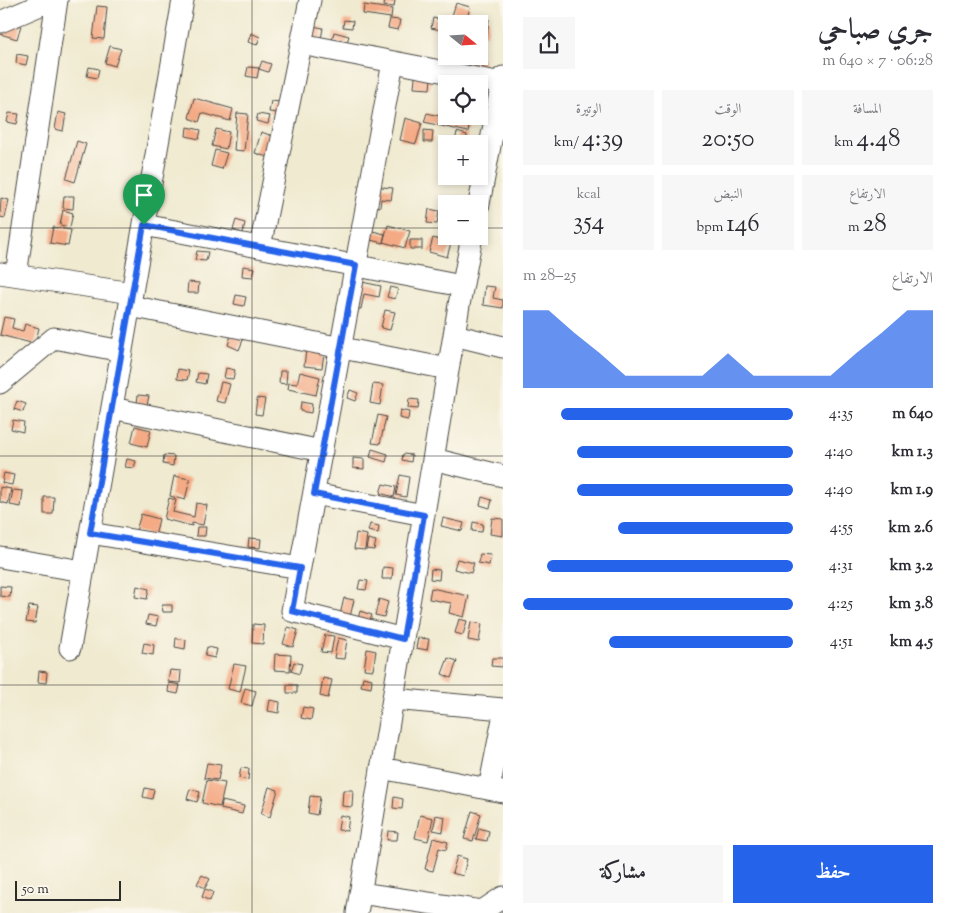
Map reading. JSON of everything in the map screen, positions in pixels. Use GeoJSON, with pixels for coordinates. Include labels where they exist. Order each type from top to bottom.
{"type":"FeatureCollection","features":[{"type":"Feature","properties":{"kind":"street"},"geometry":{"type":"LineString","coordinates":[[0,22],[52,0]]}},
{"type":"Feature","properties":{"kind":"street"},"geometry":{"type":"LineString","coordinates":[[57,0],[8,274],[340,348],[448,369]]}},
{"type":"Feature","properties":{"kind":"street"},"geometry":{"type":"LineString","coordinates":[[70,648],[183,0]]}},
{"type":"Feature","properties":{"kind":"street"},"geometry":{"type":"LineString","coordinates":[[260,247],[310,0]]}},
{"type":"Feature","properties":{"kind":"street"},"geometry":{"type":"LineString","coordinates":[[301,44],[502,80],[481,195]]}},
{"type":"Feature","properties":{"kind":"street"},"geometry":{"type":"LineString","coordinates":[[393,62],[292,611],[403,639]]}},
{"type":"Feature","properties":{"kind":"street"},"geometry":{"type":"LineString","coordinates":[[144,225],[462,286]]}},
{"type":"Feature","properties":{"kind":"street"},"geometry":{"type":"LineString","coordinates":[[470,245],[358,903],[482,912],[503,897]]}},
{"type":"Feature","properties":{"kind":"street"},"geometry":{"type":"LineString","coordinates":[[454,335],[503,347]]}},
{"type":"Feature","properties":{"kind":"street"},"geometry":{"type":"LineString","coordinates":[[0,383],[54,338],[122,351]]}},
{"type":"Feature","properties":{"kind":"street"},"geometry":{"type":"LineString","coordinates":[[112,408],[322,451]]}},
{"type":"Feature","properties":{"kind":"street"},"geometry":{"type":"LineString","coordinates":[[433,459],[503,476]]}},
{"type":"Feature","properties":{"kind":"street"},"geometry":{"type":"LineString","coordinates":[[314,494],[424,515]]}},
{"type":"Feature","properties":{"kind":"street"},"geometry":{"type":"LineString","coordinates":[[90,533],[300,568]]}},
{"type":"Feature","properties":{"kind":"street"},"geometry":{"type":"LineString","coordinates":[[0,557],[83,571]]}},
{"type":"Feature","properties":{"kind":"street"},"geometry":{"type":"LineString","coordinates":[[393,699],[503,709]]}},
{"type":"Feature","properties":{"kind":"street"},"geometry":{"type":"LineString","coordinates":[[381,768],[496,791],[503,719]]}},
{"type":"Feature","properties":{"kind":"building"},"geometry":{"type":"Polygon","coordinates":[[[385,0],[395,0],[394,7],[384,6],[385,0]]]}},
{"type":"Feature","properties":{"kind":"building"},"geometry":{"type":"Polygon","coordinates":[[[456,3],[470,7],[468,15],[452,15],[456,3]]]}},
{"type":"Feature","properties":{"kind":"building"},"geometry":{"type":"Polygon","coordinates":[[[364,5],[392,9],[391,18],[363,14],[364,5]]]}},
{"type":"Feature","properties":{"kind":"building"},"geometry":{"type":"Polygon","coordinates":[[[97,6],[107,7],[104,39],[93,38],[97,6]]]}},
{"type":"Feature","properties":{"kind":"building"},"geometry":{"type":"Polygon","coordinates":[[[433,18],[438,19],[438,29],[431,28],[433,18]]]}},
{"type":"Feature","properties":{"kind":"building"},"geometry":{"type":"Polygon","coordinates":[[[390,19],[400,20],[398,30],[388,28],[390,19]]]}},
{"type":"Feature","properties":{"kind":"building"},"geometry":{"type":"Polygon","coordinates":[[[344,20],[353,21],[352,28],[343,27],[344,20]]]}},
{"type":"Feature","properties":{"kind":"building"},"geometry":{"type":"Polygon","coordinates":[[[22,22],[17,39],[0,34],[0,30],[22,22]]]}},
{"type":"Feature","properties":{"kind":"building"},"geometry":{"type":"Polygon","coordinates":[[[313,26],[323,28],[321,39],[312,37],[313,26]]]}},
{"type":"Feature","properties":{"kind":"building"},"geometry":{"type":"Polygon","coordinates":[[[334,32],[349,36],[346,45],[332,41],[334,32]]]}},
{"type":"Feature","properties":{"kind":"building"},"geometry":{"type":"Polygon","coordinates":[[[251,33],[260,37],[257,45],[248,42],[251,33]]]}},
{"type":"Feature","properties":{"kind":"building"},"geometry":{"type":"Polygon","coordinates":[[[110,46],[121,49],[115,66],[105,63],[110,46]]]}},
{"type":"Feature","properties":{"kind":"building"},"geometry":{"type":"Polygon","coordinates":[[[17,54],[28,56],[26,65],[16,63],[17,54]]]}},
{"type":"Feature","properties":{"kind":"building"},"geometry":{"type":"Polygon","coordinates":[[[262,61],[271,64],[268,72],[259,69],[262,61]]]}},
{"type":"Feature","properties":{"kind":"building"},"geometry":{"type":"Polygon","coordinates":[[[469,65],[483,65],[482,70],[469,67],[469,65]]]}},
{"type":"Feature","properties":{"kind":"building"},"geometry":{"type":"Polygon","coordinates":[[[89,67],[99,69],[97,78],[87,76],[89,67]]]}},
{"type":"Feature","properties":{"kind":"building"},"geometry":{"type":"Polygon","coordinates":[[[248,67],[259,68],[257,78],[246,76],[248,67]]]}},
{"type":"Feature","properties":{"kind":"building"},"geometry":{"type":"Polygon","coordinates":[[[415,77],[431,78],[430,89],[414,88],[415,77]]]}},
{"type":"Feature","properties":{"kind":"building"},"geometry":{"type":"Polygon","coordinates":[[[194,98],[233,109],[230,121],[202,113],[199,122],[189,118],[194,98]]]}},
{"type":"Feature","properties":{"kind":"building"},"geometry":{"type":"Polygon","coordinates":[[[271,101],[280,102],[279,113],[269,112],[271,101]]]}},
{"type":"Feature","properties":{"kind":"building"},"geometry":{"type":"Polygon","coordinates":[[[58,112],[66,114],[63,131],[55,129],[58,112]]]}},
{"type":"Feature","properties":{"kind":"building"},"geometry":{"type":"Polygon","coordinates":[[[9,113],[19,114],[17,124],[7,122],[9,113]]]}},
{"type":"Feature","properties":{"kind":"building"},"geometry":{"type":"Polygon","coordinates":[[[237,113],[248,114],[244,151],[234,150],[237,113]]]}},
{"type":"Feature","properties":{"kind":"building"},"geometry":{"type":"Polygon","coordinates":[[[427,113],[438,116],[438,125],[469,125],[468,132],[424,122],[427,113]]]}},
{"type":"Feature","properties":{"kind":"building"},"geometry":{"type":"Polygon","coordinates":[[[258,114],[270,116],[268,124],[256,121],[258,114]]]}},
{"type":"Feature","properties":{"kind":"building"},"geometry":{"type":"Polygon","coordinates":[[[405,118],[422,123],[416,144],[400,140],[405,118]]]}},
{"type":"Feature","properties":{"kind":"building"},"geometry":{"type":"Polygon","coordinates":[[[187,127],[201,130],[199,139],[186,136],[187,127]]]}},
{"type":"Feature","properties":{"kind":"building"},"geometry":{"type":"Polygon","coordinates":[[[216,129],[229,132],[226,149],[212,146],[216,129]]]}},
{"type":"Feature","properties":{"kind":"building"},"geometry":{"type":"Polygon","coordinates":[[[424,130],[433,131],[432,142],[424,142],[424,130]]]}},
{"type":"Feature","properties":{"kind":"building"},"geometry":{"type":"Polygon","coordinates":[[[261,132],[282,139],[276,160],[255,153],[261,132]]]}},
{"type":"Feature","properties":{"kind":"building"},"geometry":{"type":"Polygon","coordinates":[[[457,132],[467,135],[456,135],[457,132]]]}},
{"type":"Feature","properties":{"kind":"building"},"geometry":{"type":"Polygon","coordinates":[[[77,141],[86,144],[75,182],[66,179],[77,141]]]}},
{"type":"Feature","properties":{"kind":"building"},"geometry":{"type":"Polygon","coordinates":[[[215,150],[227,153],[222,169],[211,166],[215,150]]]}},
{"type":"Feature","properties":{"kind":"building"},"geometry":{"type":"Polygon","coordinates":[[[372,186],[393,188],[391,200],[381,199],[380,207],[370,205],[372,186]]]}},
{"type":"Feature","properties":{"kind":"building"},"geometry":{"type":"Polygon","coordinates":[[[64,196],[74,196],[73,209],[63,208],[64,196]]]}},
{"type":"Feature","properties":{"kind":"building"},"geometry":{"type":"Polygon","coordinates":[[[1,198],[9,200],[5,218],[0,217],[1,198]]]}},
{"type":"Feature","properties":{"kind":"building"},"geometry":{"type":"Polygon","coordinates":[[[429,209],[438,211],[437,224],[427,223],[429,209]]]}},
{"type":"Feature","properties":{"kind":"building"},"geometry":{"type":"Polygon","coordinates":[[[63,210],[73,213],[70,227],[60,225],[63,210]]]}},
{"type":"Feature","properties":{"kind":"building"},"geometry":{"type":"Polygon","coordinates":[[[236,220],[245,223],[243,233],[233,230],[236,220]]]}},
{"type":"Feature","properties":{"kind":"building"},"geometry":{"type":"Polygon","coordinates":[[[388,225],[410,231],[405,248],[383,242],[388,225]]]}},
{"type":"Feature","properties":{"kind":"building"},"geometry":{"type":"Polygon","coordinates":[[[53,227],[71,230],[68,246],[50,243],[53,227]]]}},
{"type":"Feature","properties":{"kind":"building"},"geometry":{"type":"Polygon","coordinates":[[[364,229],[385,234],[383,243],[362,238],[364,229]]]}},
{"type":"Feature","properties":{"kind":"building"},"geometry":{"type":"Polygon","coordinates":[[[433,238],[438,239],[438,245],[450,245],[447,257],[429,252],[433,238]]]}},
{"type":"Feature","properties":{"kind":"building"},"geometry":{"type":"Polygon","coordinates":[[[410,240],[422,240],[422,249],[410,249],[410,240]]]}},
{"type":"Feature","properties":{"kind":"building"},"geometry":{"type":"Polygon","coordinates":[[[197,251],[208,252],[206,261],[195,260],[197,251]]]}},
{"type":"Feature","properties":{"kind":"building"},"geometry":{"type":"Polygon","coordinates":[[[243,266],[255,268],[253,277],[242,276],[243,266]]]}},
{"type":"Feature","properties":{"kind":"building"},"geometry":{"type":"Polygon","coordinates":[[[357,281],[381,286],[379,297],[364,294],[361,309],[352,308],[357,281]]]}},
{"type":"Feature","properties":{"kind":"building"},"geometry":{"type":"Polygon","coordinates":[[[188,282],[199,283],[198,293],[187,293],[188,282]]]}},
{"type":"Feature","properties":{"kind":"building"},"geometry":{"type":"Polygon","coordinates":[[[485,286],[495,287],[493,298],[503,300],[503,308],[483,305],[485,286]]]}},
{"type":"Feature","properties":{"kind":"building"},"geometry":{"type":"Polygon","coordinates":[[[390,287],[398,289],[395,299],[387,297],[390,287]]]}},
{"type":"Feature","properties":{"kind":"building"},"geometry":{"type":"Polygon","coordinates":[[[236,295],[246,297],[244,306],[234,304],[236,295]]]}},
{"type":"Feature","properties":{"kind":"building"},"geometry":{"type":"Polygon","coordinates":[[[385,310],[395,312],[390,330],[381,328],[385,310]]]}},
{"type":"Feature","properties":{"kind":"building"},"geometry":{"type":"Polygon","coordinates":[[[4,317],[14,319],[12,328],[23,331],[25,324],[39,328],[35,344],[0,335],[4,317]]]}},
{"type":"Feature","properties":{"kind":"building"},"geometry":{"type":"Polygon","coordinates":[[[231,335],[243,340],[239,350],[228,345],[231,335]]]}},
{"type":"Feature","properties":{"kind":"building"},"geometry":{"type":"Polygon","coordinates":[[[306,350],[324,353],[322,368],[304,366],[306,350]]]}},
{"type":"Feature","properties":{"kind":"building"},"geometry":{"type":"Polygon","coordinates":[[[226,368],[235,370],[233,379],[224,378],[226,368]]]}},
{"type":"Feature","properties":{"kind":"building"},"geometry":{"type":"Polygon","coordinates":[[[178,369],[189,371],[187,380],[177,379],[178,369]]]}},
{"type":"Feature","properties":{"kind":"building"},"geometry":{"type":"Polygon","coordinates":[[[280,371],[287,371],[286,384],[279,383],[280,371]]]}},
{"type":"Feature","properties":{"kind":"building"},"geometry":{"type":"Polygon","coordinates":[[[300,372],[320,377],[316,395],[288,389],[289,383],[297,384],[300,372]]]}},
{"type":"Feature","properties":{"kind":"building"},"geometry":{"type":"Polygon","coordinates":[[[198,373],[207,374],[205,384],[196,382],[198,373]]]}},
{"type":"Feature","properties":{"kind":"building"},"geometry":{"type":"Polygon","coordinates":[[[221,382],[230,384],[225,403],[216,401],[221,382]]]}},
{"type":"Feature","properties":{"kind":"building"},"geometry":{"type":"Polygon","coordinates":[[[373,384],[383,385],[380,405],[370,403],[373,384]]]}},
{"type":"Feature","properties":{"kind":"building"},"geometry":{"type":"Polygon","coordinates":[[[350,390],[358,393],[355,401],[347,398],[350,390]]]}},
{"type":"Feature","properties":{"kind":"building"},"geometry":{"type":"Polygon","coordinates":[[[138,395],[149,396],[147,405],[137,403],[138,395]]]}},
{"type":"Feature","properties":{"kind":"building"},"geometry":{"type":"Polygon","coordinates":[[[257,398],[265,399],[262,415],[255,414],[257,398]]]}},
{"type":"Feature","properties":{"kind":"building"},"geometry":{"type":"Polygon","coordinates":[[[409,399],[419,400],[418,409],[408,408],[409,399]]]}},
{"type":"Feature","properties":{"kind":"building"},"geometry":{"type":"Polygon","coordinates":[[[17,401],[26,404],[23,412],[14,409],[17,401]]]}},
{"type":"Feature","properties":{"kind":"building"},"geometry":{"type":"Polygon","coordinates":[[[301,402],[312,404],[311,413],[300,411],[301,402]]]}},
{"type":"Feature","properties":{"kind":"building"},"geometry":{"type":"Polygon","coordinates":[[[400,410],[409,412],[408,420],[399,418],[400,410]]]}},
{"type":"Feature","properties":{"kind":"building"},"geometry":{"type":"Polygon","coordinates":[[[378,415],[386,417],[380,444],[372,443],[378,415]]]}},
{"type":"Feature","properties":{"kind":"building"},"geometry":{"type":"Polygon","coordinates":[[[13,420],[24,422],[23,432],[11,429],[13,420]]]}},
{"type":"Feature","properties":{"kind":"building"},"geometry":{"type":"Polygon","coordinates":[[[135,426],[151,430],[147,447],[131,443],[135,426]]]}},
{"type":"Feature","properties":{"kind":"building"},"geometry":{"type":"Polygon","coordinates":[[[372,449],[388,454],[386,462],[370,457],[372,449]]]}},
{"type":"Feature","properties":{"kind":"building"},"geometry":{"type":"Polygon","coordinates":[[[403,454],[412,455],[411,462],[402,460],[403,454]]]}},
{"type":"Feature","properties":{"kind":"building"},"geometry":{"type":"Polygon","coordinates":[[[164,455],[174,456],[173,466],[163,464],[164,455]]]}},
{"type":"Feature","properties":{"kind":"building"},"geometry":{"type":"Polygon","coordinates":[[[353,458],[364,459],[364,469],[353,468],[353,458]]]}},
{"type":"Feature","properties":{"kind":"building"},"geometry":{"type":"Polygon","coordinates":[[[127,459],[136,461],[134,468],[125,467],[127,459]]]}},
{"type":"Feature","properties":{"kind":"building"},"geometry":{"type":"Polygon","coordinates":[[[4,473],[14,475],[12,485],[2,483],[4,473]]]}},
{"type":"Feature","properties":{"kind":"building"},"geometry":{"type":"Polygon","coordinates":[[[400,475],[409,477],[406,497],[396,495],[400,475]]]}},
{"type":"Feature","properties":{"kind":"building"},"geometry":{"type":"Polygon","coordinates":[[[174,476],[190,479],[185,500],[170,496],[174,476]]]}},
{"type":"Feature","properties":{"kind":"building"},"geometry":{"type":"Polygon","coordinates":[[[383,484],[396,487],[394,497],[380,493],[383,484]]]}},
{"type":"Feature","properties":{"kind":"building"},"geometry":{"type":"Polygon","coordinates":[[[0,487],[11,489],[8,504],[0,502],[0,487]]]}},
{"type":"Feature","properties":{"kind":"building"},"geometry":{"type":"Polygon","coordinates":[[[13,490],[23,491],[21,507],[10,505],[13,490]]]}},
{"type":"Feature","properties":{"kind":"building"},"geometry":{"type":"Polygon","coordinates":[[[44,497],[54,497],[53,514],[44,514],[44,497]]]}},
{"type":"Feature","properties":{"kind":"building"},"geometry":{"type":"Polygon","coordinates":[[[482,497],[492,500],[490,508],[480,505],[482,497]]]}},
{"type":"Feature","properties":{"kind":"building"},"geometry":{"type":"Polygon","coordinates":[[[169,498],[176,500],[173,512],[194,517],[196,503],[207,505],[203,525],[192,523],[192,526],[164,519],[169,498]]]}},
{"type":"Feature","properties":{"kind":"building"},"geometry":{"type":"Polygon","coordinates":[[[141,514],[159,519],[155,536],[136,531],[141,514]]]}},
{"type":"Feature","properties":{"kind":"building"},"geometry":{"type":"Polygon","coordinates":[[[443,518],[464,523],[462,531],[441,526],[443,518]]]}},
{"type":"Feature","properties":{"kind":"building"},"geometry":{"type":"Polygon","coordinates":[[[492,518],[503,519],[503,536],[490,534],[492,518]]]}},
{"type":"Feature","properties":{"kind":"building"},"geometry":{"type":"Polygon","coordinates":[[[473,522],[483,524],[482,532],[472,531],[473,522]]]}},
{"type":"Feature","properties":{"kind":"building"},"geometry":{"type":"Polygon","coordinates":[[[370,524],[379,526],[378,533],[368,531],[370,524]]]}},
{"type":"Feature","properties":{"kind":"building"},"geometry":{"type":"Polygon","coordinates":[[[197,527],[206,527],[205,536],[196,536],[197,527]]]}},
{"type":"Feature","properties":{"kind":"building"},"geometry":{"type":"Polygon","coordinates":[[[356,533],[367,535],[365,550],[354,549],[356,533]]]}},
{"type":"Feature","properties":{"kind":"building"},"geometry":{"type":"Polygon","coordinates":[[[249,538],[261,539],[260,548],[248,547],[249,538]]]}},
{"type":"Feature","properties":{"kind":"building"},"geometry":{"type":"Polygon","coordinates":[[[368,539],[376,541],[374,550],[366,549],[368,539]]]}},
{"type":"Feature","properties":{"kind":"building"},"geometry":{"type":"Polygon","coordinates":[[[480,554],[491,555],[489,565],[478,563],[480,554]]]}},
{"type":"Feature","properties":{"kind":"building"},"geometry":{"type":"Polygon","coordinates":[[[457,559],[474,563],[471,573],[454,569],[457,559]]]}},
{"type":"Feature","properties":{"kind":"building"},"geometry":{"type":"Polygon","coordinates":[[[383,567],[393,568],[392,579],[382,579],[383,567]]]}},
{"type":"Feature","properties":{"kind":"building"},"geometry":{"type":"Polygon","coordinates":[[[431,569],[440,570],[439,580],[430,579],[431,569]]]}},
{"type":"Feature","properties":{"kind":"building"},"geometry":{"type":"Polygon","coordinates":[[[360,580],[368,581],[366,590],[358,589],[360,580]]]}},
{"type":"Feature","properties":{"kind":"building"},"geometry":{"type":"Polygon","coordinates":[[[0,586],[11,587],[10,597],[0,596],[0,586]]]}},
{"type":"Feature","properties":{"kind":"building"},"geometry":{"type":"Polygon","coordinates":[[[137,586],[149,589],[147,599],[135,597],[137,586]]]}},
{"type":"Feature","properties":{"kind":"building"},"geometry":{"type":"Polygon","coordinates":[[[431,588],[469,596],[464,617],[449,613],[451,603],[429,599],[431,588]]]}},
{"type":"Feature","properties":{"kind":"building"},"geometry":{"type":"Polygon","coordinates":[[[344,598],[354,600],[350,617],[340,615],[344,598]]]}},
{"type":"Feature","properties":{"kind":"building"},"geometry":{"type":"Polygon","coordinates":[[[379,599],[388,602],[384,617],[375,615],[379,599]]]}},
{"type":"Feature","properties":{"kind":"building"},"geometry":{"type":"Polygon","coordinates":[[[162,605],[172,605],[172,612],[163,612],[162,605]]]}},
{"type":"Feature","properties":{"kind":"building"},"geometry":{"type":"Polygon","coordinates":[[[29,606],[38,607],[35,623],[26,622],[29,606]]]}},
{"type":"Feature","properties":{"kind":"building"},"geometry":{"type":"Polygon","coordinates":[[[360,611],[372,615],[369,623],[358,619],[360,611]]]}},
{"type":"Feature","properties":{"kind":"building"},"geometry":{"type":"Polygon","coordinates":[[[148,615],[158,617],[156,626],[146,624],[148,615]]]}},
{"type":"Feature","properties":{"kind":"building"},"geometry":{"type":"Polygon","coordinates":[[[459,619],[467,621],[463,635],[455,633],[459,619]]]}},
{"type":"Feature","properties":{"kind":"building"},"geometry":{"type":"Polygon","coordinates":[[[471,622],[482,624],[479,642],[468,640],[471,622]]]}},
{"type":"Feature","properties":{"kind":"building"},"geometry":{"type":"Polygon","coordinates":[[[253,624],[264,625],[263,644],[252,643],[253,624]]]}},
{"type":"Feature","properties":{"kind":"building"},"geometry":{"type":"Polygon","coordinates":[[[288,627],[298,630],[293,647],[283,644],[288,627]]]}},
{"type":"Feature","properties":{"kind":"building"},"geometry":{"type":"Polygon","coordinates":[[[325,635],[334,636],[331,653],[321,652],[325,635]]]}},
{"type":"Feature","properties":{"kind":"building"},"geometry":{"type":"Polygon","coordinates":[[[176,638],[186,640],[185,649],[175,647],[176,638]]]}},
{"type":"Feature","properties":{"kind":"building"},"geometry":{"type":"Polygon","coordinates":[[[338,638],[347,640],[344,659],[334,658],[338,638]]]}},
{"type":"Feature","properties":{"kind":"building"},"geometry":{"type":"Polygon","coordinates":[[[418,638],[429,639],[427,650],[416,648],[418,638]]]}},
{"type":"Feature","properties":{"kind":"building"},"geometry":{"type":"Polygon","coordinates":[[[144,643],[154,645],[153,655],[142,653],[144,643]]]}},
{"type":"Feature","properties":{"kind":"building"},"geometry":{"type":"Polygon","coordinates":[[[207,647],[217,649],[215,658],[205,656],[207,647]]]}},
{"type":"Feature","properties":{"kind":"building"},"geometry":{"type":"Polygon","coordinates":[[[367,649],[376,651],[373,670],[364,669],[367,649]]]}},
{"type":"Feature","properties":{"kind":"building"},"geometry":{"type":"Polygon","coordinates":[[[275,654],[291,655],[290,671],[274,670],[275,654]]]}},
{"type":"Feature","properties":{"kind":"building"},"geometry":{"type":"Polygon","coordinates":[[[448,658],[457,661],[451,678],[442,674],[448,658]]]}},
{"type":"Feature","properties":{"kind":"building"},"geometry":{"type":"Polygon","coordinates":[[[492,658],[503,658],[503,667],[491,666],[492,658]]]}},
{"type":"Feature","properties":{"kind":"building"},"geometry":{"type":"Polygon","coordinates":[[[294,662],[302,664],[299,674],[291,671],[294,662]]]}},
{"type":"Feature","properties":{"kind":"building"},"geometry":{"type":"Polygon","coordinates":[[[234,664],[246,666],[240,692],[228,689],[234,664]]]}},
{"type":"Feature","properties":{"kind":"building"},"geometry":{"type":"Polygon","coordinates":[[[170,670],[181,671],[180,683],[168,682],[170,670]]]}},
{"type":"Feature","properties":{"kind":"building"},"geometry":{"type":"Polygon","coordinates":[[[39,671],[47,672],[46,683],[38,682],[39,671]]]}},
{"type":"Feature","properties":{"kind":"building"},"geometry":{"type":"Polygon","coordinates":[[[363,677],[372,679],[371,688],[361,686],[363,677]]]}},
{"type":"Feature","properties":{"kind":"building"},"geometry":{"type":"Polygon","coordinates":[[[323,678],[332,680],[328,698],[320,696],[323,678]]]}},
{"type":"Feature","properties":{"kind":"building"},"geometry":{"type":"Polygon","coordinates":[[[169,683],[180,685],[178,694],[168,692],[169,683]]]}},
{"type":"Feature","properties":{"kind":"building"},"geometry":{"type":"Polygon","coordinates":[[[287,685],[297,685],[297,693],[287,693],[287,685]]]}},
{"type":"Feature","properties":{"kind":"building"},"geometry":{"type":"Polygon","coordinates":[[[245,688],[256,691],[252,706],[241,703],[245,688]]]}},
{"type":"Feature","properties":{"kind":"building"},"geometry":{"type":"Polygon","coordinates":[[[270,700],[280,702],[279,713],[268,711],[270,700]]]}},
{"type":"Feature","properties":{"kind":"building"},"geometry":{"type":"Polygon","coordinates":[[[303,707],[313,709],[311,720],[301,718],[303,707]]]}},
{"type":"Feature","properties":{"kind":"building"},"geometry":{"type":"Polygon","coordinates":[[[207,763],[221,765],[218,780],[204,778],[207,763]]]}},
{"type":"Feature","properties":{"kind":"building"},"geometry":{"type":"Polygon","coordinates":[[[241,768],[249,769],[248,780],[239,778],[241,768]]]}},
{"type":"Feature","properties":{"kind":"building"},"geometry":{"type":"Polygon","coordinates":[[[207,780],[225,783],[220,807],[202,803],[207,780]]]}},
{"type":"Feature","properties":{"kind":"building"},"geometry":{"type":"Polygon","coordinates":[[[269,787],[278,790],[270,817],[261,814],[269,787]]]}},
{"type":"Feature","properties":{"kind":"building"},"geometry":{"type":"Polygon","coordinates":[[[145,788],[154,790],[152,799],[143,797],[145,788]]]}},
{"type":"Feature","properties":{"kind":"building"},"geometry":{"type":"Polygon","coordinates":[[[190,789],[200,792],[197,802],[187,799],[190,789]]]}},
{"type":"Feature","properties":{"kind":"building"},"geometry":{"type":"Polygon","coordinates":[[[343,790],[353,790],[352,807],[342,806],[343,790]]]}},
{"type":"Feature","properties":{"kind":"building"},"geometry":{"type":"Polygon","coordinates":[[[310,796],[320,797],[317,815],[308,813],[310,796]]]}},
{"type":"Feature","properties":{"kind":"building"},"geometry":{"type":"Polygon","coordinates":[[[394,797],[403,799],[402,809],[393,808],[394,797]]]}},
{"type":"Feature","properties":{"kind":"building"},"geometry":{"type":"Polygon","coordinates":[[[222,801],[244,806],[242,814],[221,809],[222,801]]]}},
{"type":"Feature","properties":{"kind":"building"},"geometry":{"type":"Polygon","coordinates":[[[472,811],[481,814],[473,841],[464,839],[472,811]]]}},
{"type":"Feature","properties":{"kind":"building"},"geometry":{"type":"Polygon","coordinates":[[[340,815],[349,817],[347,831],[338,830],[340,815]]]}},
{"type":"Feature","properties":{"kind":"building"},"geometry":{"type":"Polygon","coordinates":[[[420,815],[433,818],[428,841],[415,838],[420,815]]]}},
{"type":"Feature","properties":{"kind":"building"},"geometry":{"type":"Polygon","coordinates":[[[436,815],[445,817],[443,832],[433,830],[436,815]]]}},
{"type":"Feature","properties":{"kind":"building"},"geometry":{"type":"Polygon","coordinates":[[[479,828],[489,831],[487,841],[476,839],[479,828]]]}},
{"type":"Feature","properties":{"kind":"building"},"geometry":{"type":"Polygon","coordinates":[[[388,831],[398,832],[397,840],[387,840],[388,831]]]}},
{"type":"Feature","properties":{"kind":"building"},"geometry":{"type":"Polygon","coordinates":[[[433,838],[448,842],[446,850],[439,848],[433,871],[425,869],[433,838]]]}},
{"type":"Feature","properties":{"kind":"building"},"geometry":{"type":"Polygon","coordinates":[[[457,856],[467,859],[463,876],[452,873],[457,856]]]}},
{"type":"Feature","properties":{"kind":"building"},"geometry":{"type":"Polygon","coordinates":[[[202,875],[210,879],[205,888],[197,884],[202,875]]]}},
{"type":"Feature","properties":{"kind":"building"},"geometry":{"type":"Polygon","coordinates":[[[205,889],[213,892],[210,901],[202,897],[205,889]]]}},
{"type":"Feature","properties":{"kind":"route"},"geometry":{"type":"LineString","coordinates":[[144,225],[356,265],[314,494],[424,515],[403,639],[292,611],[300,568],[90,533],[144,225]]}}]}
